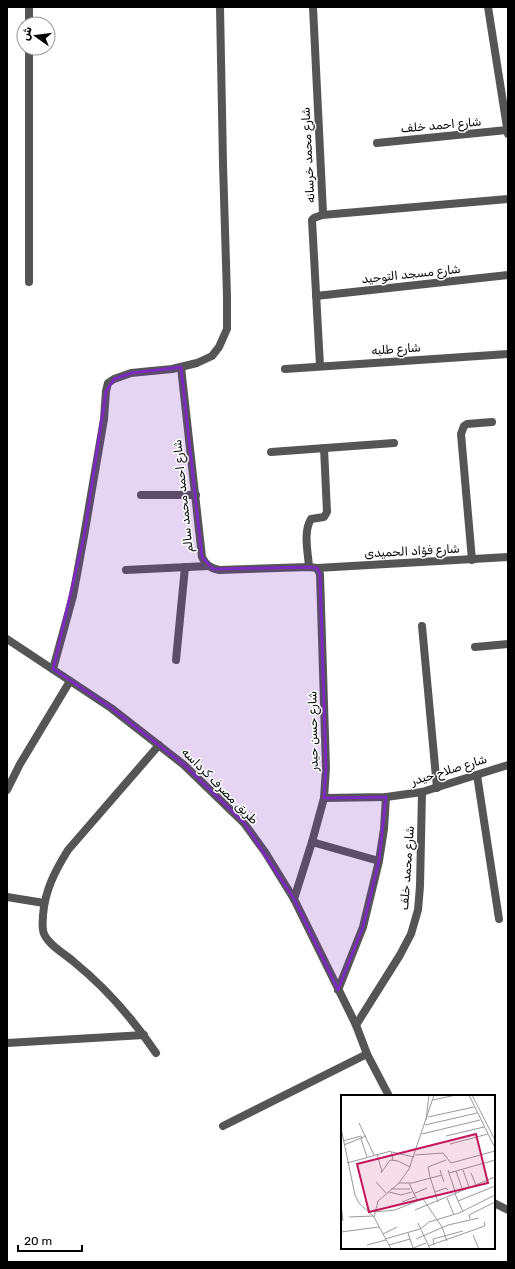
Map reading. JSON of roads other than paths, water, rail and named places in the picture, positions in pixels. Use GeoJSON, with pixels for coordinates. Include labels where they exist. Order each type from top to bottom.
{"type":"FeatureCollection","features":[{"type":"Feature","properties":{"kind":"street"},"geometry":{"type":"LineString","coordinates":[[53,670],[72,596],[84,536],[104,419],[108,384],[114,379],[131,373],[181,367],[197,363],[212,356],[219,348],[227,329],[220,7]]}},
{"type":"Feature","properties":{"kind":"street","name":"شارع محمد خرسانه"},"geometry":{"type":"LineString","coordinates":[[313,7],[322,215],[312,220],[320,366]]}},
{"type":"Feature","properties":{"kind":"street"},"geometry":{"type":"LineString","coordinates":[[488,7],[508,132]]}},
{"type":"Feature","properties":{"kind":"street"},"geometry":{"type":"LineString","coordinates":[[30,56],[30,282]]}},
{"type":"Feature","properties":{"kind":"street","name":"شارع احمد خلف"},"geometry":{"type":"LineString","coordinates":[[377,143],[508,132]]}},
{"type":"Feature","properties":{"kind":"street"},"geometry":{"type":"LineString","coordinates":[[322,215],[508,199]]}},
{"type":"Feature","properties":{"kind":"street","name":"شارع مسجد التوحيد"},"geometry":{"type":"LineString","coordinates":[[316,296],[508,276]]}},
{"type":"Feature","properties":{"kind":"street","name":"شارع طلبه"},"geometry":{"type":"LineString","coordinates":[[285,369],[508,354]]}},
{"type":"Feature","properties":{"kind":"street","name":"شارع احمد محمد سالم"},"geometry":{"type":"LineString","coordinates":[[181,367],[202,557],[208,566]]}},
{"type":"Feature","properties":{"kind":"street"},"geometry":{"type":"LineString","coordinates":[[472,560],[461,434],[464,426],[467,424],[492,422]]}},
{"type":"Feature","properties":{"kind":"street"},"geometry":{"type":"LineString","coordinates":[[271,452],[394,443]]}},
{"type":"Feature","properties":{"kind":"street","name":"شارع حسن حيدر"},"geometry":{"type":"LineString","coordinates":[[294,899],[324,798],[326,768],[320,574],[313,567],[307,531],[308,524],[312,519],[324,517],[327,512],[324,448]]}},
{"type":"Feature","properties":{"kind":"street"},"geometry":{"type":"LineString","coordinates":[[141,495],[196,495]]}},
{"type":"Feature","properties":{"kind":"street","name":"شارع فؤاد الحميدى"},"geometry":{"type":"LineString","coordinates":[[313,567],[508,557]]}},
{"type":"Feature","properties":{"kind":"street"},"geometry":{"type":"LineString","coordinates":[[126,570],[208,566],[219,570],[313,567]]}},
{"type":"Feature","properties":{"kind":"street"},"geometry":{"type":"LineString","coordinates":[[176,660],[185,567]]}},
{"type":"Feature","properties":{"kind":"street"},"geometry":{"type":"LineString","coordinates":[[422,626],[437,788]]}},
{"type":"Feature","properties":{"kind":"street","name":"طريق مصرف كرداسه"},"geometry":{"type":"LineString","coordinates":[[7,639],[111,708],[159,745],[184,765],[244,823],[265,852],[294,899],[388,1095]]}},
{"type":"Feature","properties":{"kind":"street"},"geometry":{"type":"LineString","coordinates":[[475,647],[508,644]]}},
{"type":"Feature","properties":{"kind":"street"},"geometry":{"type":"LineString","coordinates":[[7,790],[20,764],[70,681]]}},
{"type":"Feature","properties":{"kind":"street"},"geometry":{"type":"LineString","coordinates":[[156,1053],[144,1035],[114,998],[46,939],[43,930],[44,903],[48,888],[57,868],[68,850],[159,745]]}},
{"type":"Feature","properties":{"kind":"street","name":"شارع صلاح حيدر"},"geometry":{"type":"LineString","coordinates":[[324,798],[386,797],[422,792],[508,765]]}},
{"type":"Feature","properties":{"kind":"street"},"geometry":{"type":"LineString","coordinates":[[477,774],[499,919]]}},
{"type":"Feature","properties":{"kind":"street","name":"شارع محمد خلف"},"geometry":{"type":"LineString","coordinates":[[356,1025],[400,955],[411,934],[418,910],[422,792]]}},
{"type":"Feature","properties":{"kind":"street"},"geometry":{"type":"LineString","coordinates":[[338,990],[363,927],[379,861],[384,829],[386,797]]}},
{"type":"Feature","properties":{"kind":"street"},"geometry":{"type":"LineString","coordinates":[[312,842],[379,861]]}},
{"type":"Feature","properties":{"kind":"street"},"geometry":{"type":"LineString","coordinates":[[7,897],[44,903]]}},
{"type":"Feature","properties":{"kind":"street"},"geometry":{"type":"LineString","coordinates":[[7,1043],[144,1035]]}},
{"type":"Feature","properties":{"kind":"street"},"geometry":{"type":"LineString","coordinates":[[223,1126],[368,1054]]}},
{"type":"Feature","properties":{"kind":"street"},"geometry":{"type":"LineString","coordinates":[[495,1204],[508,1210]]}}]}
